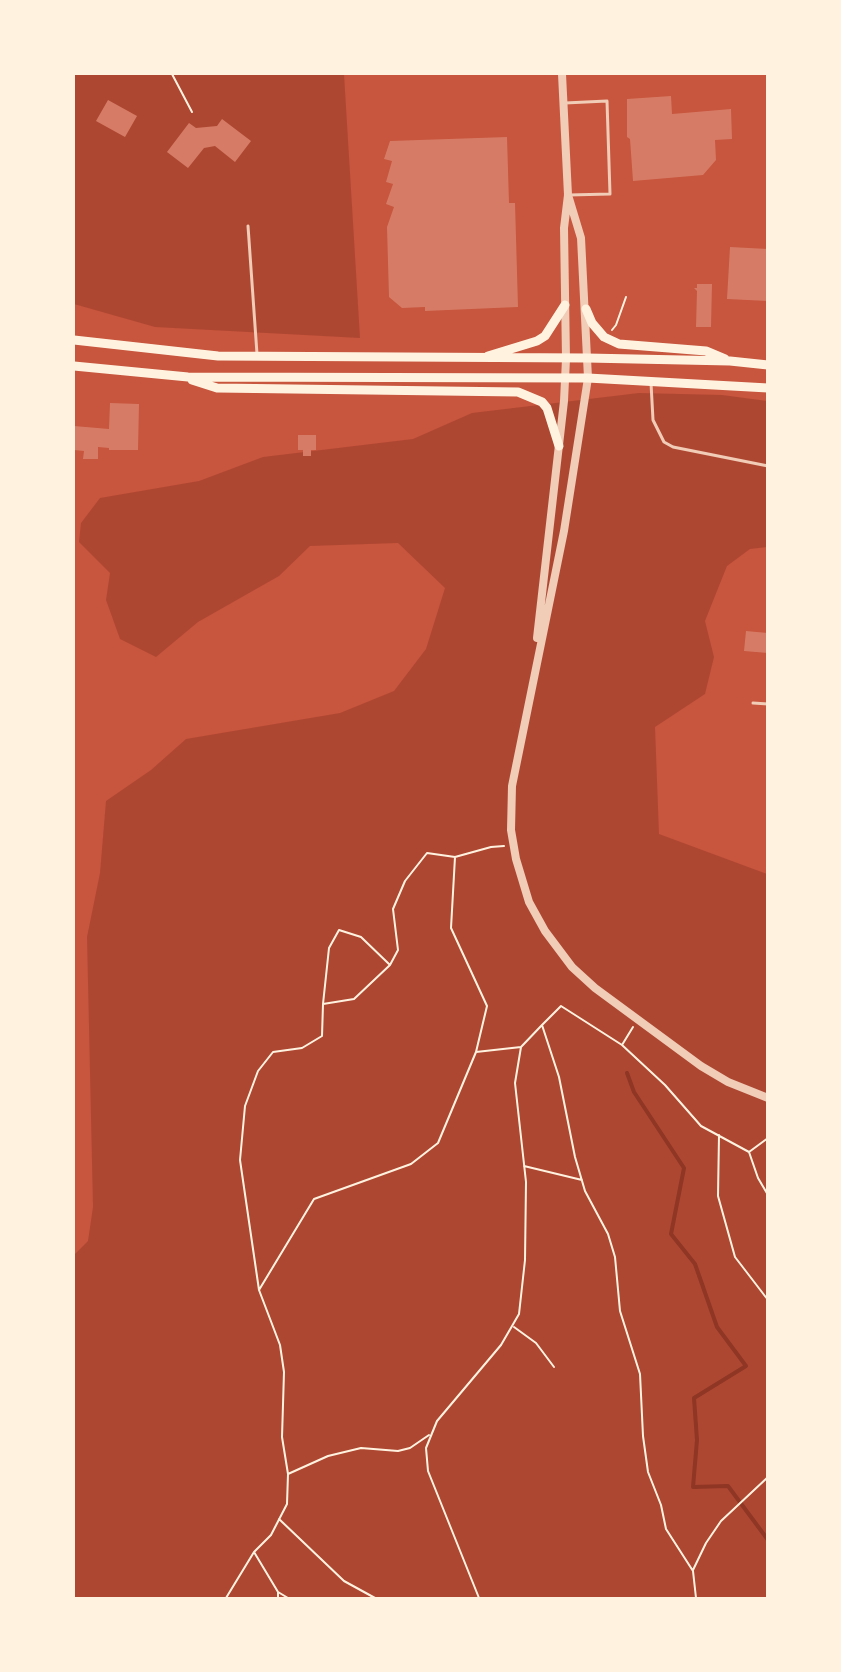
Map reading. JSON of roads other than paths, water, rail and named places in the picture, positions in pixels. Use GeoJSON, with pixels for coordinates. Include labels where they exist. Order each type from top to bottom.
{"type":"FeatureCollection","features":[{"type":"Feature","properties":{"kind":"main road"},"geometry":{"type":"LineString","coordinates":[[477,359],[537,341],[545,336],[565,305]]}},
{"type":"Feature","properties":{"kind":"main road"},"geometry":{"type":"LineString","coordinates":[[586,309],[591,323],[604,337],[619,344],[706,351],[730,361]]}},
{"type":"Feature","properties":{"kind":"main road"},"geometry":{"type":"LineString","coordinates":[[74,340],[218,356],[587,358],[730,361],[768,365]]}},
{"type":"Feature","properties":{"kind":"main road"},"geometry":{"type":"LineString","coordinates":[[74,366],[188,377],[588,378],[768,388]]}},
{"type":"Feature","properties":{"kind":"main road"},"geometry":{"type":"LineString","coordinates":[[188,377],[217,388],[518,392],[542,402],[547,408],[559,446]]}},
{"type":"Feature","properties":{"kind":"street"},"geometry":{"type":"LineString","coordinates":[[535,660],[539,602],[559,446],[566,359],[564,228],[568,195],[561,74]]}},
{"type":"Feature","properties":{"kind":"street"},"geometry":{"type":"LineString","coordinates":[[568,195],[581,238],[588,378],[564,531],[535,660],[512,786],[510,816],[514,846],[529,902],[558,950],[595,988],[637,1021],[710,1072],[768,1098]]}},
{"type":"Feature","properties":{"kind":"lane"},"geometry":{"type":"LineString","coordinates":[[563,104],[607,101],[610,194],[568,195]]}},
{"type":"Feature","properties":{"kind":"lane"},"geometry":{"type":"LineString","coordinates":[[248,226],[257,356]]}},
{"type":"Feature","properties":{"kind":"lane"},"geometry":{"type":"LineString","coordinates":[[651,381],[655,427],[664,442],[673,447],[768,466]]}},
{"type":"Feature","properties":{"kind":"lane"},"geometry":{"type":"LineString","coordinates":[[753,703],[768,704]]}},
{"type":"Feature","properties":{"kind":"waterway"},"geometry":{"type":"LineString","coordinates":[[627,1073],[634,1092],[684,1168],[671,1234],[695,1264],[717,1327],[746,1366],[694,1398],[697,1440],[693,1487],[728,1486],[768,1540]]}}]}
